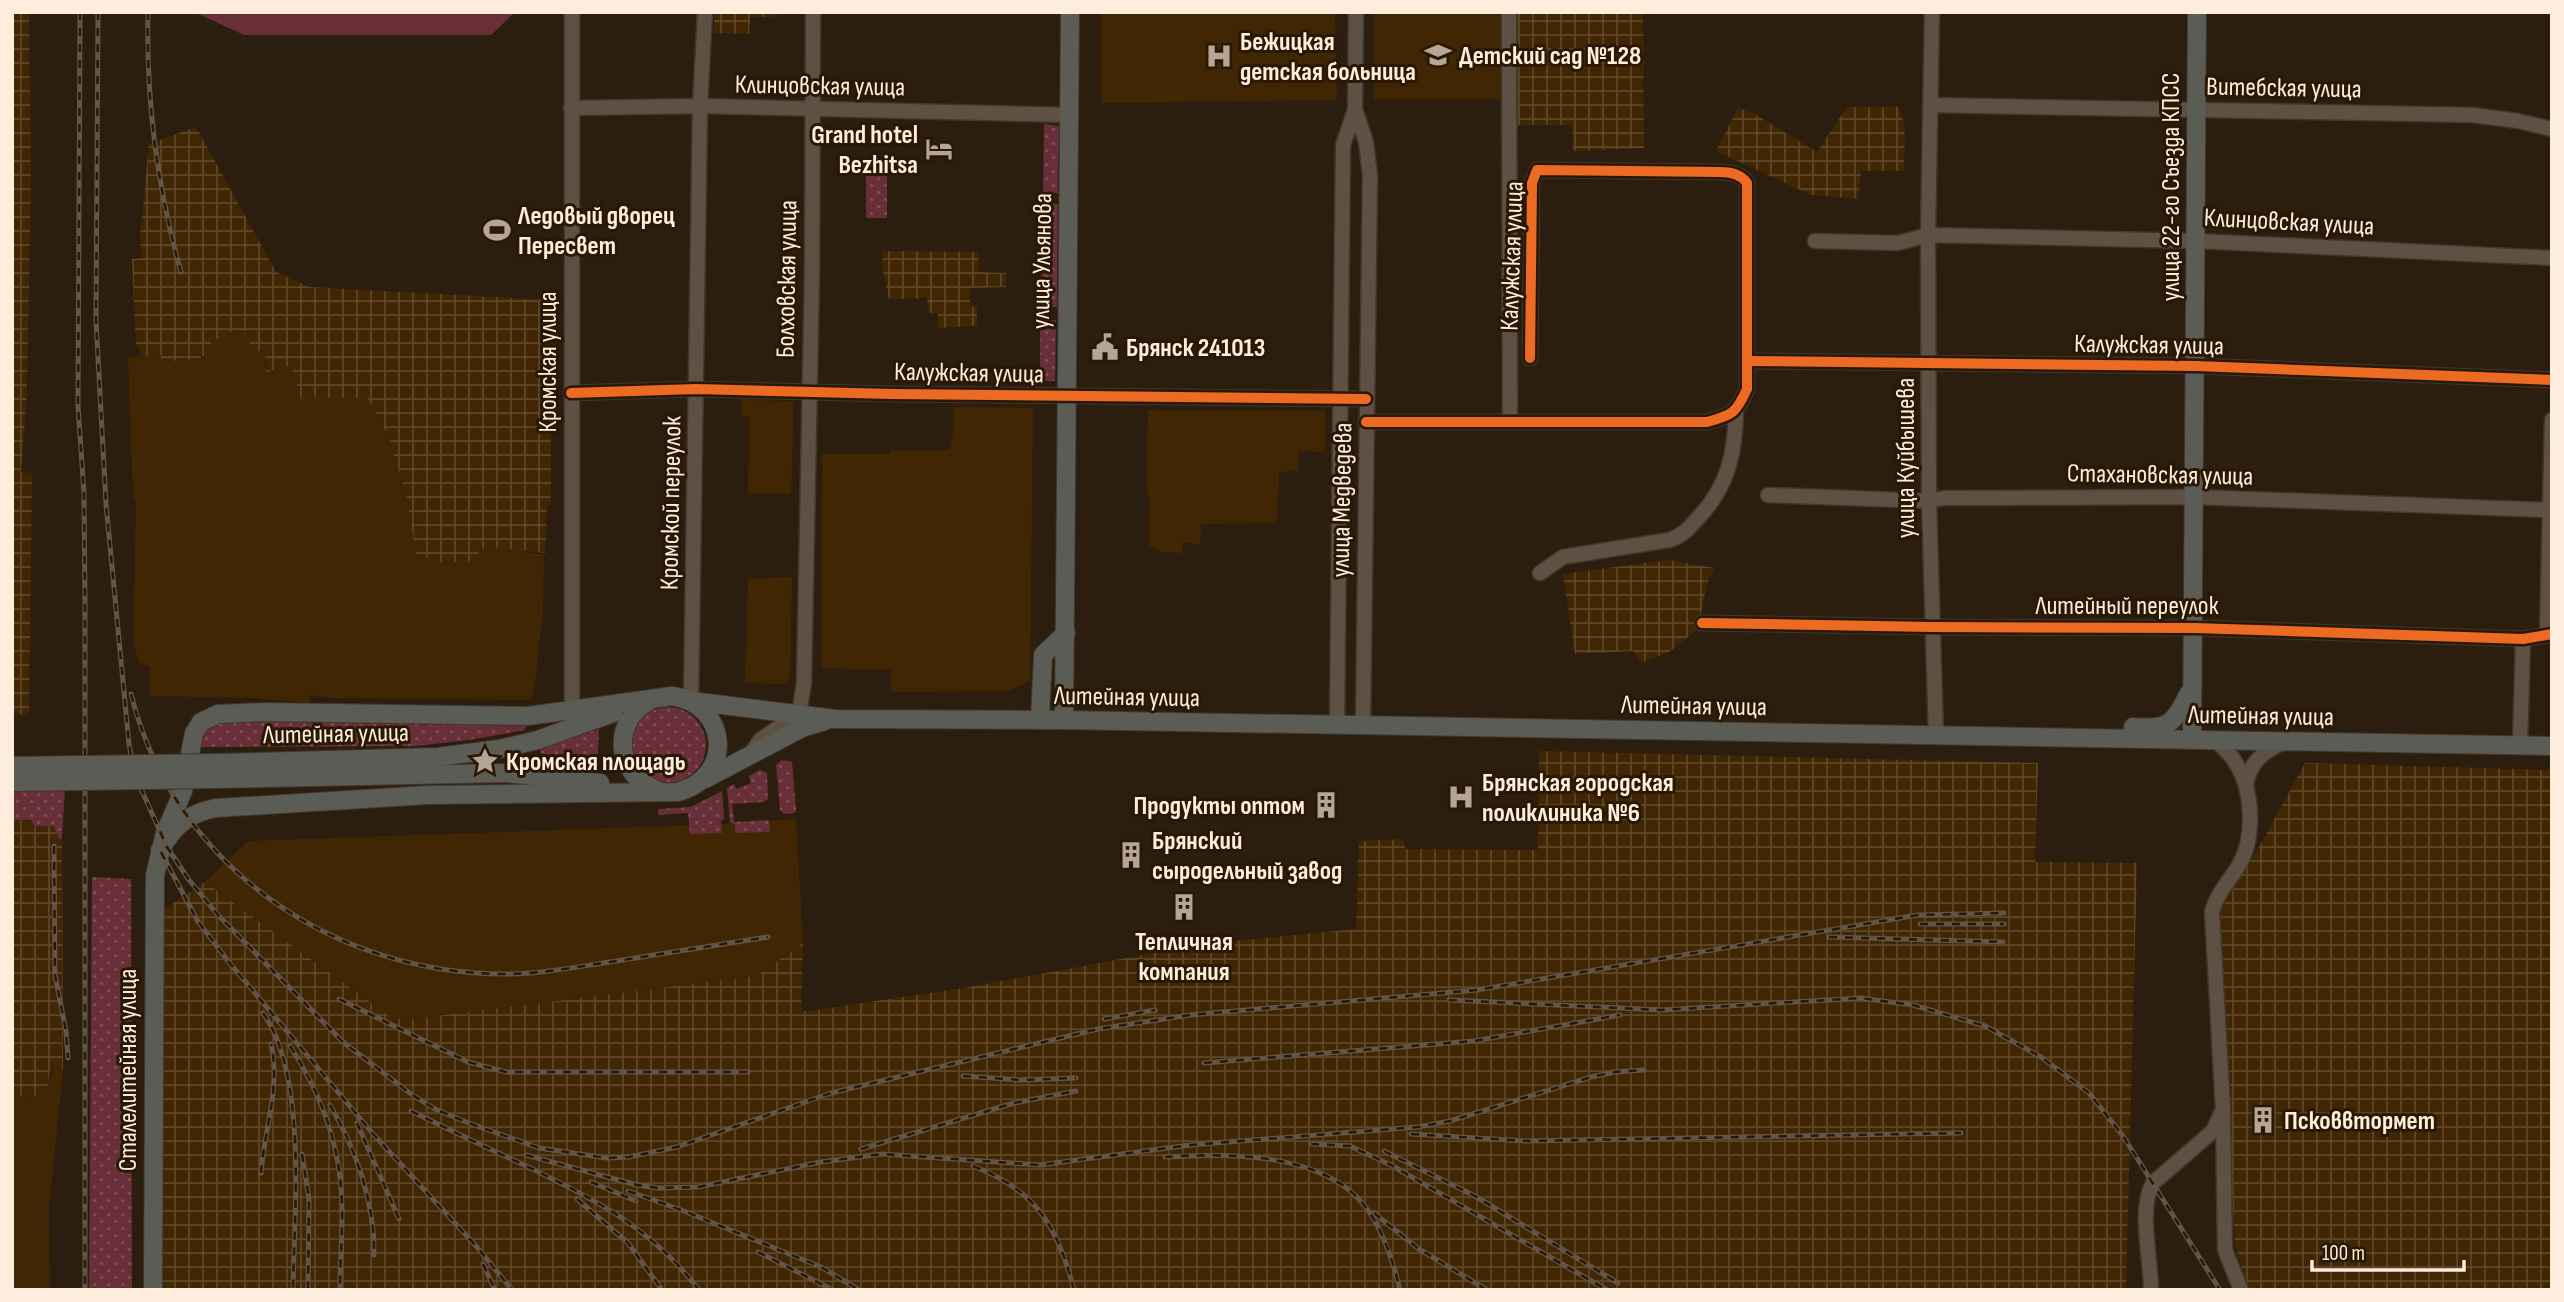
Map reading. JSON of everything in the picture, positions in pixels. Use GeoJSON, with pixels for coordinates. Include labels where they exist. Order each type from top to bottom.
{"type":"FeatureCollection","features":[{"type":"Feature","properties":{"kind":"main road","name":"улица Ульянова"},"geometry":{"type":"LineString","coordinates":[[1063,720],[1066,633],[1070,12]]}},
{"type":"Feature","properties":{"kind":"main road","name":"улица 22-го Съезда КПСС"},"geometry":{"type":"LineString","coordinates":[[2192,740],[2195,628],[2197,12]]}},
{"type":"Feature","properties":{"kind":"main road"},"geometry":{"type":"LineString","coordinates":[[1040,720],[1043,654],[1066,633]]}},
{"type":"Feature","properties":{"kind":"main road"},"geometry":{"type":"LineString","coordinates":[[2117,739],[2132,727],[2153,728],[2173,721],[2181,712],[2193,688]]}},
{"type":"Feature","properties":{"kind":"main road"},"geometry":{"type":"LineString","coordinates":[[160,850],[183,820],[205,810],[428,795],[678,792],[702,780],[714,764],[717,733],[707,714],[691,701],[672,696],[653,699],[642,705],[626,724],[622,748],[624,760],[638,780],[660,791]]}},
{"type":"Feature","properties":{"kind":"main road","name":"Литейная улица"},"geometry":{"type":"LineString","coordinates":[[12,782],[438,757],[499,749],[538,740],[653,699]]}},
{"type":"Feature","properties":{"kind":"main road","name":"Сталелитейная улица"},"geometry":{"type":"LineString","coordinates":[[153,1290],[154,899],[160,850],[183,791],[194,733],[201,722],[219,715],[265,712],[520,717],[653,699]]}},
{"type":"Feature","properties":{"kind":"main road","name":"Литейная улица"},"geometry":{"type":"LineString","coordinates":[[691,701],[835,719],[1063,720],[2552,746]]}},
{"type":"Feature","properties":{"kind":"main road","name":"Литейная улица"},"geometry":{"type":"LineString","coordinates":[[702,780],[802,728],[835,719]]}},
{"type":"Feature","properties":{"kind":"main road","name":"Литейная улица"},"geometry":{"type":"LineString","coordinates":[[12,766],[539,775],[660,791]]}},
{"type":"Feature","properties":{"kind":"main road"},"geometry":{"type":"LineString","coordinates":[[186,777],[197,802],[205,810]]}},
{"type":"Feature","properties":{"kind":"street","name":"Кромская улица"},"geometry":{"type":"LineString","coordinates":[[572,12],[572,711]]}},
{"type":"Feature","properties":{"kind":"street","name":"Кромской переулок"},"geometry":{"type":"LineString","coordinates":[[691,701],[700,106],[705,12]]}},
{"type":"Feature","properties":{"kind":"street","name":"Болховская улица"},"geometry":{"type":"LineString","coordinates":[[799,715],[804,683],[813,12]]}},
{"type":"Feature","properties":{"kind":"street","name":"улица Медведева"},"geometry":{"type":"LineString","coordinates":[[1337,725],[1343,145],[1355,109],[1356,12]]}},
{"type":"Feature","properties":{"kind":"street"},"geometry":{"type":"LineString","coordinates":[[1509,12],[1510,422]]}},
{"type":"Feature","properties":{"kind":"street","name":"улица Куйбышева"},"geometry":{"type":"LineString","coordinates":[[1931,12],[1929,500],[1936,736]]}},
{"type":"Feature","properties":{"kind":"street","name":"Витебская улица"},"geometry":{"type":"LineString","coordinates":[[1930,104],[2473,115],[2552,129]]}},
{"type":"Feature","properties":{"kind":"street","name":"Клинцовская улица"},"geometry":{"type":"LineString","coordinates":[[571,108],[700,106],[1069,115]]}},
{"type":"Feature","properties":{"kind":"street","name":"улица Медведева"},"geometry":{"type":"LineString","coordinates":[[1355,109],[1366,142],[1370,176],[1363,726]]}},
{"type":"Feature","properties":{"kind":"street","name":"Калужская улица"},"geometry":{"type":"LineString","coordinates":[[1530,358],[1532,183],[1537,170],[1551,168],[1720,172],[1731,173],[1744,179],[1747,183],[1747,389],[1736,411],[1733,443],[1722,488],[1714,501],[1681,536],[1563,558],[1540,573]]}},
{"type":"Feature","properties":{"kind":"street","name":"Клинцовская улица"},"geometry":{"type":"LineString","coordinates":[[1815,241],[1898,243],[1928,235],[2196,241],[2552,258]]}},
{"type":"Feature","properties":{"kind":"street","name":"Калужская улица"},"geometry":{"type":"LineString","coordinates":[[1746,361],[2196,366],[2552,380]]}},
{"type":"Feature","properties":{"kind":"street","name":"Калужская улица"},"geometry":{"type":"LineString","coordinates":[[571,393],[696,389],[1366,398]]}},
{"type":"Feature","properties":{"kind":"street"},"geometry":{"type":"LineString","coordinates":[[1366,422],[1707,422],[1727,417],[1736,411]]}},
{"type":"Feature","properties":{"kind":"street"},"geometry":{"type":"LineString","coordinates":[[2549,634],[2552,420]]}},
{"type":"Feature","properties":{"kind":"street","name":"Стахановская улица"},"geometry":{"type":"LineString","coordinates":[[1768,495],[1929,500],[2194,497],[2551,510]]}},
{"type":"Feature","properties":{"kind":"street","name":"Литейный переулок"},"geometry":{"type":"LineString","coordinates":[[1702,623],[2195,628],[2523,639],[2549,634]]}},
{"type":"Feature","properties":{"kind":"street"},"geometry":{"type":"LineString","coordinates":[[2521,746],[2523,639]]}},
{"type":"Feature","properties":{"kind":"street"},"geometry":{"type":"LineString","coordinates":[[749,756],[761,739],[799,715]]}},
{"type":"Feature","properties":{"kind":"street"},"geometry":{"type":"LineString","coordinates":[[2216,741],[2231,754],[2246,785]]}},
{"type":"Feature","properties":{"kind":"street"},"geometry":{"type":"LineString","coordinates":[[2241,1290],[2225,1250],[2223,1109],[2212,912],[2219,892],[2245,854],[2249,838],[2246,785],[2249,772],[2259,756],[2282,743]]}},
{"type":"Feature","properties":{"kind":"street"},"geometry":{"type":"LineString","coordinates":[[2151,1290],[2146,1194],[2153,1183],[2213,1131],[2223,1109]]}},
{"type":"Feature","properties":{"kind":"shaded area"},"geometry":{"type":"Polygon","coordinates":[[[12,12],[29,12],[31,180],[27,391],[21,472],[32,473],[29,715],[12,714],[12,12]]]}},
{"type":"Feature","properties":{"kind":"shaded area"},"geometry":{"type":"Polygon","coordinates":[[[194,12],[515,12],[491,35],[244,35],[194,12]]]}},
{"type":"Feature","properties":{"kind":"shaded area"},"geometry":{"type":"Polygon","coordinates":[[[714,12],[779,12],[773,17],[750,17],[749,34],[714,33],[714,12]]]}},
{"type":"Feature","properties":{"kind":"shaded area","name":"Бежицкая детская больница"},"geometry":{"type":"Polygon","coordinates":[[[1101,12],[1335,12],[1337,100],[1101,103],[1101,12]]]}},
{"type":"Feature","properties":{"kind":"shaded area","name":"Детский сад №128"},"geometry":{"type":"Polygon","coordinates":[[[1374,12],[1503,12],[1502,99],[1374,99],[1374,12]]]}},
{"type":"Feature","properties":{"kind":"shaded area"},"geometry":{"type":"Polygon","coordinates":[[[1517,12],[1643,12],[1644,148],[1573,151],[1572,125],[1515,125],[1517,12]]]}},
{"type":"Feature","properties":{"kind":"shaded area"},"geometry":{"type":"Polygon","coordinates":[[[1847,107],[1898,107],[1905,126],[1904,171],[1861,171],[1858,199],[1811,195],[1716,151],[1738,108],[1753,113],[1817,152],[1847,107]]]}},
{"type":"Feature","properties":{"kind":"shaded area"},"geometry":{"type":"Polygon","coordinates":[[[1044,124],[1059,126],[1058,193],[1043,193],[1044,124]]]}},
{"type":"Feature","properties":{"kind":"shaded area"},"geometry":{"type":"Polygon","coordinates":[[[196,127],[276,272],[309,287],[551,300],[541,408],[551,418],[551,503],[547,507],[545,553],[493,547],[479,550],[476,561],[436,563],[435,557],[417,558],[406,494],[388,436],[369,400],[363,396],[315,398],[314,395],[301,399],[291,365],[266,372],[265,351],[250,351],[249,331],[219,332],[219,339],[211,339],[211,355],[201,356],[201,359],[169,361],[161,359],[161,355],[140,356],[139,346],[136,346],[132,259],[142,258],[140,237],[149,144],[196,127]]]}},
{"type":"Feature","properties":{"kind":"shaded area"},"geometry":{"type":"Polygon","coordinates":[[[866,167],[887,167],[887,218],[866,218],[866,167]]]}},
{"type":"Feature","properties":{"kind":"shaded area"},"geometry":{"type":"Polygon","coordinates":[[[1043,204],[1058,204],[1057,307],[1041,307],[1043,204]]]}},
{"type":"Feature","properties":{"kind":"shaded area"},"geometry":{"type":"Polygon","coordinates":[[[883,251],[978,252],[979,272],[1006,273],[1006,287],[970,288],[970,306],[977,307],[977,326],[938,328],[938,313],[928,313],[927,298],[889,299],[882,265],[883,251]]]}},
{"type":"Feature","properties":{"kind":"shaded area"},"geometry":{"type":"Polygon","coordinates":[[[1040,320],[1056,320],[1055,381],[1040,381],[1040,320]]]}},
{"type":"Feature","properties":{"kind":"shaded area"},"geometry":{"type":"Polygon","coordinates":[[[219,331],[250,331],[250,351],[265,351],[265,369],[291,365],[315,398],[362,398],[362,395],[369,400],[388,436],[406,494],[436,557],[436,563],[476,560],[479,550],[493,547],[525,549],[525,553],[544,554],[543,613],[531,700],[331,698],[309,695],[309,703],[251,698],[150,696],[150,667],[140,664],[133,643],[136,503],[133,497],[128,357],[161,355],[201,359],[211,339],[219,331]]]}},
{"type":"Feature","properties":{"kind":"shaded area"},"geometry":{"type":"Polygon","coordinates":[[[741,398],[794,401],[791,494],[748,493],[749,417],[741,416],[741,398]]]}},
{"type":"Feature","properties":{"kind":"shaded area"},"geometry":{"type":"Polygon","coordinates":[[[954,407],[1033,410],[1030,680],[1010,691],[891,692],[891,670],[821,668],[822,454],[890,454],[890,451],[950,450],[954,407]]]}},
{"type":"Feature","properties":{"kind":"shaded area"},"geometry":{"type":"Polygon","coordinates":[[[1148,410],[1325,411],[1325,452],[1299,451],[1299,471],[1279,472],[1277,523],[1201,524],[1200,545],[1183,542],[1182,553],[1161,552],[1149,545],[1150,497],[1146,477],[1148,410]]]}},
{"type":"Feature","properties":{"kind":"shaded area"},"geometry":{"type":"Polygon","coordinates":[[[1669,560],[1714,568],[1707,584],[1698,629],[1669,652],[1642,663],[1633,651],[1575,654],[1563,574],[1669,560]]]}},
{"type":"Feature","properties":{"kind":"shaded area"},"geometry":{"type":"Polygon","coordinates":[[[792,577],[790,678],[783,684],[745,683],[748,579],[792,577]]]}},
{"type":"Feature","properties":{"kind":"shaded area"},"geometry":{"type":"Polygon","coordinates":[[[676,707],[689,713],[700,724],[706,737],[704,760],[689,777],[676,783],[660,783],[647,777],[632,760],[630,737],[636,724],[653,709],[676,707]]]}},
{"type":"Feature","properties":{"kind":"shaded area"},"geometry":{"type":"Polygon","coordinates":[[[224,721],[526,726],[525,730],[416,746],[200,747],[207,727],[224,721]]]}},
{"type":"Feature","properties":{"kind":"shaded area"},"geometry":{"type":"Polygon","coordinates":[[[599,729],[597,768],[541,753],[540,749],[599,729]]]}},
{"type":"Feature","properties":{"kind":"shaded area"},"geometry":{"type":"Polygon","coordinates":[[[1539,751],[2038,763],[2035,862],[2137,863],[2126,1290],[163,1290],[163,910],[205,882],[389,1016],[405,1020],[756,976],[803,943],[801,1012],[964,988],[1202,944],[1356,929],[1359,841],[1404,839],[1405,849],[1538,850],[1539,751]]]}},
{"type":"Feature","properties":{"kind":"shaded area"},"geometry":{"type":"Polygon","coordinates":[[[782,760],[792,762],[795,813],[784,814],[780,810],[776,765],[782,760]]]}},
{"type":"Feature","properties":{"kind":"shaded area"},"geometry":{"type":"Polygon","coordinates":[[[2305,763],[2552,770],[2552,1290],[2248,1290],[2235,1245],[2220,967],[2221,909],[2305,763]]]}},
{"type":"Feature","properties":{"kind":"shaded area"},"geometry":{"type":"Polygon","coordinates":[[[760,770],[767,773],[768,799],[764,802],[732,804],[734,822],[769,820],[770,832],[735,833],[735,825],[730,822],[727,788],[734,784],[736,789],[751,783],[749,776],[760,770]]]}},
{"type":"Feature","properties":{"kind":"shaded area"},"geometry":{"type":"Polygon","coordinates":[[[65,788],[62,838],[59,840],[54,826],[35,826],[31,820],[12,819],[12,789],[65,788]]]}},
{"type":"Feature","properties":{"kind":"shaded area"},"geometry":{"type":"Polygon","coordinates":[[[722,791],[722,833],[690,834],[688,813],[658,815],[658,809],[691,807],[722,791]]]}},
{"type":"Feature","properties":{"kind":"shaded area"},"geometry":{"type":"Polygon","coordinates":[[[12,819],[31,820],[35,826],[54,826],[59,840],[62,838],[63,1070],[53,1068],[50,1071],[46,1097],[12,1096],[12,819]]]}},
{"type":"Feature","properties":{"kind":"shaded area"},"geometry":{"type":"Polygon","coordinates":[[[796,819],[803,943],[756,976],[405,1020],[389,1016],[205,882],[248,841],[725,824],[796,819]]]}},
{"type":"Feature","properties":{"kind":"shaded area"},"geometry":{"type":"Polygon","coordinates":[[[92,877],[131,879],[132,1290],[89,1290],[92,877]]]}},
{"type":"Feature","properties":{"kind":"shaded area"},"geometry":{"type":"Polygon","coordinates":[[[53,1068],[63,1071],[49,1207],[50,1290],[12,1290],[12,1096],[45,1097],[53,1068]]]}},
{"type":"Feature","properties":{"kind":"railway"},"geometry":{"type":"LineString","coordinates":[[80,12],[78,406],[84,494],[85,599],[85,1290]]}},
{"type":"Feature","properties":{"kind":"railway"},"geometry":{"type":"LineString","coordinates":[[98,12],[96,321],[106,504],[129,744],[136,782]]}},
{"type":"Feature","properties":{"kind":"railway"},"geometry":{"type":"LineString","coordinates":[[148,12],[151,111],[159,176],[181,272]]}},
{"type":"Feature","properties":{"kind":"railway"},"geometry":{"type":"LineString","coordinates":[[131,694],[152,755],[183,810],[223,858],[269,898],[322,931],[380,954],[441,969],[518,974],[768,937]]}},
{"type":"Feature","properties":{"kind":"railway"},"geometry":{"type":"LineString","coordinates":[[134,773],[167,847],[189,880],[218,915],[343,1042],[435,1109],[539,1148],[607,1158],[629,1157],[677,1147],[831,1093],[1098,1029],[1190,1015],[1477,990],[1918,915],[2004,913]]}},
{"type":"Feature","properties":{"kind":"railway"},"geometry":{"type":"LineString","coordinates":[[54,846],[55,975],[66,1031],[68,1058]]}},
{"type":"Feature","properties":{"kind":"railway"},"geometry":{"type":"LineString","coordinates":[[161,852],[197,920],[228,961],[374,1135],[477,1247],[512,1290]]}},
{"type":"Feature","properties":{"kind":"railway"},"geometry":{"type":"LineString","coordinates":[[1920,924],[2004,924]]}},
{"type":"Feature","properties":{"kind":"railway"},"geometry":{"type":"LineString","coordinates":[[1829,937],[2003,942]]}},
{"type":"Feature","properties":{"kind":"railway"},"geometry":{"type":"LineString","coordinates":[[1449,1000],[1662,1010],[1860,998],[1913,1005],[1985,1026],[2041,1057],[2089,1093],[2123,1136],[2220,1290]]}},
{"type":"Feature","properties":{"kind":"railway"},"geometry":{"type":"LineString","coordinates":[[339,999],[468,1062],[506,1072],[748,1072]]}},
{"type":"Feature","properties":{"kind":"railway"},"geometry":{"type":"LineString","coordinates":[[1104,1019],[1155,1010]]}},
{"type":"Feature","properties":{"kind":"railway"},"geometry":{"type":"LineString","coordinates":[[263,1013],[277,1040],[287,1072],[293,1108],[296,1185],[293,1290]]}},
{"type":"Feature","properties":{"kind":"railway"},"geometry":{"type":"LineString","coordinates":[[1204,1063],[1474,1041],[1620,1015]]}},
{"type":"Feature","properties":{"kind":"railway"},"geometry":{"type":"LineString","coordinates":[[261,1173],[273,1092],[274,1060],[271,1044]]}},
{"type":"Feature","properties":{"kind":"railway"},"geometry":{"type":"LineString","coordinates":[[290,1046],[324,1113],[339,1168],[342,1200],[340,1290]]}},
{"type":"Feature","properties":{"kind":"railway"},"geometry":{"type":"LineString","coordinates":[[526,1155],[637,1185],[658,1188],[698,1187],[821,1162],[882,1154],[1040,1165],[1190,1145],[1418,1127],[1450,1121],[1591,1077],[1644,1070]]}},
{"type":"Feature","properties":{"kind":"railway"},"geometry":{"type":"LineString","coordinates":[[963,1076],[1020,1080],[1076,1078]]}},
{"type":"Feature","properties":{"kind":"railway"},"geometry":{"type":"LineString","coordinates":[[861,1149],[1014,1103],[1076,1091]]}},
{"type":"Feature","properties":{"kind":"railway"},"geometry":{"type":"LineString","coordinates":[[330,1105],[348,1140],[362,1177],[371,1216],[374,1255]]}},
{"type":"Feature","properties":{"kind":"railway"},"geometry":{"type":"LineString","coordinates":[[411,1111],[596,1202],[661,1248],[699,1290]]}},
{"type":"Feature","properties":{"kind":"railway"},"geometry":{"type":"LineString","coordinates":[[357,1123],[399,1219]]}},
{"type":"Feature","properties":{"kind":"railway"},"geometry":{"type":"LineString","coordinates":[[1411,1134],[1527,1141],[1961,1133]]}},
{"type":"Feature","properties":{"kind":"railway"},"geometry":{"type":"LineString","coordinates":[[1311,1144],[1350,1146],[1391,1165],[1607,1290]]}},
{"type":"Feature","properties":{"kind":"railway"},"geometry":{"type":"LineString","coordinates":[[1384,1151],[1475,1196],[1618,1283]]}},
{"type":"Feature","properties":{"kind":"railway"},"geometry":{"type":"LineString","coordinates":[[302,1154],[309,1199],[308,1290]]}},
{"type":"Feature","properties":{"kind":"railway"},"geometry":{"type":"LineString","coordinates":[[1165,1157],[1244,1156],[1299,1165],[1324,1175],[1346,1188],[1371,1214],[1386,1246],[1400,1290]]}},
{"type":"Feature","properties":{"kind":"railway"},"geometry":{"type":"LineString","coordinates":[[973,1166],[1013,1187],[1041,1213],[1060,1247],[1074,1290]]}},
{"type":"Feature","properties":{"kind":"railway"},"geometry":{"type":"LineString","coordinates":[[591,1182],[636,1201]]}},
{"type":"Feature","properties":{"kind":"railway"},"geometry":{"type":"LineString","coordinates":[[628,1191],[821,1267],[859,1290]]}},
{"type":"Feature","properties":{"kind":"railway"},"geometry":{"type":"LineString","coordinates":[[577,1199],[628,1243],[662,1290]]}},
{"type":"Feature","properties":{"kind":"railway"},"geometry":{"type":"LineString","coordinates":[[1374,1213],[1419,1249],[1487,1290]]}},
{"type":"Feature","properties":{"kind":"railway"},"geometry":{"type":"LineString","coordinates":[[758,1252],[833,1290]]}},
{"type":"Feature","properties":{"kind":"railway"},"geometry":{"type":"LineString","coordinates":[[483,1264],[495,1290]]}},
{"type":"Feature","properties":{"kind":"cycle path"},"geometry":{"type":"LineString","coordinates":[[1366,422],[1707,422],[1733,412],[1747,389],[1745,180],[1724,172],[1537,170],[1532,183],[1530,358]]}},
{"type":"Feature","properties":{"kind":"cycle path"},"geometry":{"type":"LineString","coordinates":[[1747,361],[2196,366],[2552,380]]}},
{"type":"Feature","properties":{"kind":"cycle path"},"geometry":{"type":"LineString","coordinates":[[571,393],[696,389],[1366,399]]}},
{"type":"Feature","properties":{"kind":"cycle path"},"geometry":{"type":"LineString","coordinates":[[1702,623],[2195,628],[2523,639],[2552,634]]}},
{"type":"Feature","properties":{"kind":"place","name":"Детский сад №128"},"geometry":{"type":"Point","coordinates":[1438,55]}},
{"type":"Feature","properties":{"kind":"place","name":"Бежицкая детская больница"},"geometry":{"type":"Point","coordinates":[1219,56]}},
{"type":"Feature","properties":{"kind":"place","name":"Grand hotel Bezhitsa"},"geometry":{"type":"Point","coordinates":[939,149]}},
{"type":"Feature","properties":{"kind":"place","name":"Ледовый дворец Пересвет"},"geometry":{"type":"Point","coordinates":[497,230]}},
{"type":"Feature","properties":{"kind":"place","name":"Брянск 241013"},"geometry":{"type":"Point","coordinates":[1105,347]}},
{"type":"Feature","properties":{"kind":"place","name":"Кромская площадь"},"geometry":{"type":"Point","coordinates":[485,761]}},
{"type":"Feature","properties":{"kind":"place","name":"Брянская городская поликлиника №6"},"geometry":{"type":"Point","coordinates":[1461,797]}},
{"type":"Feature","properties":{"kind":"place","name":"Продукты оптом"},"geometry":{"type":"Point","coordinates":[1326,805]}},
{"type":"Feature","properties":{"kind":"place","name":"Брянский сыродельный завод"},"geometry":{"type":"Point","coordinates":[1131,855]}},
{"type":"Feature","properties":{"kind":"place","name":"Тепличная компания"},"geometry":{"type":"Point","coordinates":[1184,907]}},
{"type":"Feature","properties":{"kind":"place","name":"Псковвтормет"},"geometry":{"type":"Point","coordinates":[2263,1120]}}]}
